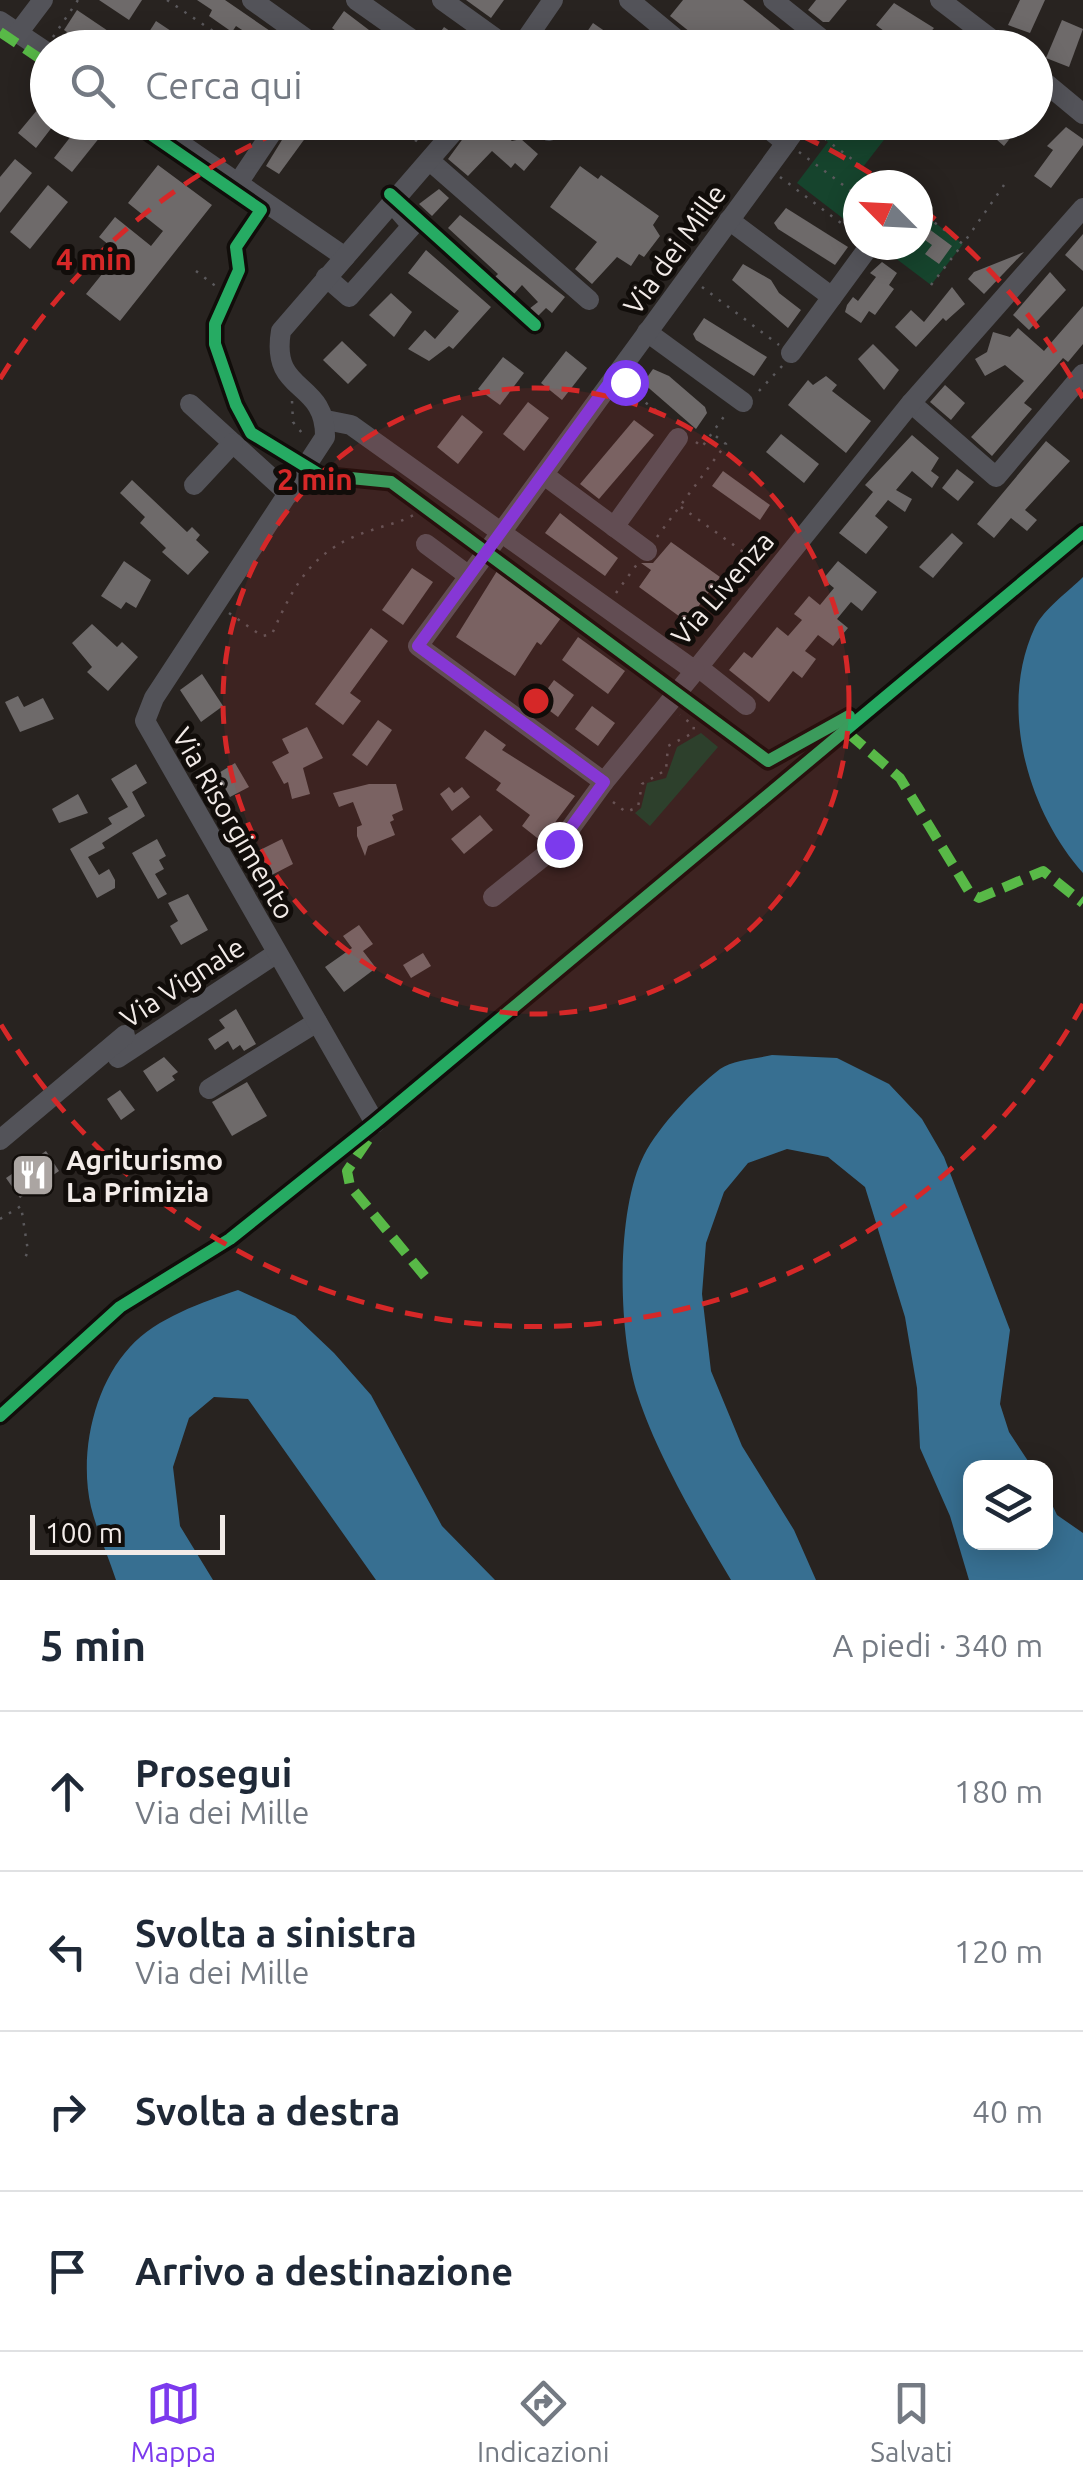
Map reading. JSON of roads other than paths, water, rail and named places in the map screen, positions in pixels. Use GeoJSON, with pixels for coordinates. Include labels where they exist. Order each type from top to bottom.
{"type":"FeatureCollection","features":[{"type":"Feature","properties":{"kind":"street"},"geometry":{"type":"LineString","coordinates":[[18,33],[43,0]]}},
{"type":"Feature","properties":{"kind":"street"},"geometry":{"type":"LineString","coordinates":[[252,0],[294,30]]}},
{"type":"Feature","properties":{"kind":"street"},"geometry":{"type":"LineString","coordinates":[[356,0],[398,30]]}},
{"type":"Feature","properties":{"kind":"street"},"geometry":{"type":"LineString","coordinates":[[442,0],[484,30]]}},
{"type":"Feature","properties":{"kind":"street"},"geometry":{"type":"LineString","coordinates":[[532,30],[553,0]]}},
{"type":"Feature","properties":{"kind":"street"},"geometry":{"type":"LineString","coordinates":[[629,0],[665,30]]}},
{"type":"Feature","properties":{"kind":"street"},"geometry":{"type":"LineString","coordinates":[[773,0],[810,30]]}},
{"type":"Feature","properties":{"kind":"street"},"geometry":{"type":"LineString","coordinates":[[940,0],[968,8],[987,30]]}},
{"type":"Feature","properties":{"kind":"street"},"geometry":{"type":"LineString","coordinates":[[0,21],[30,41]]}},
{"type":"Feature","properties":{"kind":"street"},"geometry":{"type":"LineString","coordinates":[[1053,89],[1083,114]]}},
{"type":"Feature","properties":{"kind":"street"},"geometry":{"type":"LineString","coordinates":[[176,140],[345,257]]}},
{"type":"Feature","properties":{"kind":"street"},"geometry":{"type":"LineString","coordinates":[[238,182],[267,140]]}},
{"type":"Feature","properties":{"kind":"street"},"geometry":{"type":"LineString","coordinates":[[326,420],[320,402],[282,368],[277,352],[281,331],[444,140]]}},
{"type":"Feature","properties":{"kind":"street"},"geometry":{"type":"LineString","coordinates":[[782,140],[786,143]]}},
{"type":"Feature","properties":{"kind":"street","name":"Via dei Mille"},"geometry":{"type":"LineString","coordinates":[[601,786],[418,646],[615,375],[656,338],[688,277],[790,140]]}},
{"type":"Feature","properties":{"kind":"street"},"geometry":{"type":"LineString","coordinates":[[429,155],[588,300]]}},
{"type":"Feature","properties":{"kind":"street"},"geometry":{"type":"LineString","coordinates":[[326,277],[349,297],[412,226],[393,204]]}},
{"type":"Feature","properties":{"kind":"street","name":"Via Livenza"},"geometry":{"type":"LineString","coordinates":[[326,420],[351,425],[696,669],[911,403],[1083,208]]}},
{"type":"Feature","properties":{"kind":"street"},"geometry":{"type":"LineString","coordinates":[[729,220],[832,298]]}},
{"type":"Feature","properties":{"kind":"street"},"geometry":{"type":"LineString","coordinates":[[791,354],[832,298],[853,260]]}},
{"type":"Feature","properties":{"kind":"street"},"geometry":{"type":"LineString","coordinates":[[656,338],[740,400]]}},
{"type":"Feature","properties":{"kind":"street"},"geometry":{"type":"LineString","coordinates":[[911,403],[996,477],[1083,374]]}},
{"type":"Feature","properties":{"kind":"street"},"geometry":{"type":"LineString","coordinates":[[190,404],[289,494]]}},
{"type":"Feature","properties":{"kind":"street","name":"Via Risorgimento"},"geometry":{"type":"LineString","coordinates":[[326,420],[320,447],[154,698],[146,721],[375,1124]]}},
{"type":"Feature","properties":{"kind":"street"},"geometry":{"type":"LineString","coordinates":[[614,527],[680,433]]}},
{"type":"Feature","properties":{"kind":"street"},"geometry":{"type":"LineString","coordinates":[[194,486],[232,443]]}},
{"type":"Feature","properties":{"kind":"street"},"geometry":{"type":"LineString","coordinates":[[544,475],[647,551]]}},
{"type":"Feature","properties":{"kind":"street"},"geometry":{"type":"LineString","coordinates":[[426,544],[469,576]]}},
{"type":"Feature","properties":{"kind":"street"},"geometry":{"type":"LineString","coordinates":[[492,897],[528,873],[559,844],[696,669],[746,705]]}},
{"type":"Feature","properties":{"kind":"street","name":"Via Vignale"},"geometry":{"type":"LineString","coordinates":[[118,1058],[277,953]]}},
{"type":"Feature","properties":{"kind":"street","name":"Via Vignale"},"geometry":{"type":"LineString","coordinates":[[0,1140],[143,1020]]}},
{"type":"Feature","properties":{"kind":"street"},"geometry":{"type":"LineString","coordinates":[[209,1089],[317,1022]]}},
{"type":"Feature","properties":{"kind":"water"},"geometry":{"type":"Polygon","coordinates":[[[1083,577],[1083,873],[1063,848],[1033,788],[1019,723],[1019,690],[1024,658],[1035,627],[1050,607],[1083,577]]]}},
{"type":"Feature","properties":{"kind":"water"},"geometry":{"type":"Polygon","coordinates":[[[772,1055],[837,1058],[889,1084],[922,1119],[944,1157],[1010,1330],[1000,1404],[1009,1432],[1027,1460],[963,1460],[963,1550],[1053,1550],[1053,1507],[1057,1515],[1083,1533],[1083,1580],[969,1580],[950,1516],[920,1448],[917,1388],[905,1317],[865,1187],[828,1157],[787,1149],[748,1163],[724,1192],[706,1243],[702,1294],[711,1371],[742,1446],[794,1530],[816,1580],[731,1580],[667,1466],[646,1419],[626,1341],[623,1274],[628,1208],[644,1155],[688,1097],[720,1069],[772,1055]]]}},
{"type":"Feature","properties":{"kind":"water"},"geometry":{"type":"Polygon","coordinates":[[[238,1290],[295,1316],[334,1353],[371,1395],[442,1526],[495,1580],[376,1580],[248,1399],[214,1397],[189,1418],[173,1467],[180,1526],[213,1580],[116,1580],[93,1516],[88,1487],[88,1444],[98,1401],[117,1363],[141,1337],[181,1312],[238,1290]]]}},
{"type":"Feature","properties":{"kind":"place","name":"Agriturismo La Primizia"},"geometry":{"type":"Point","coordinates":[33,1175]}}]}
